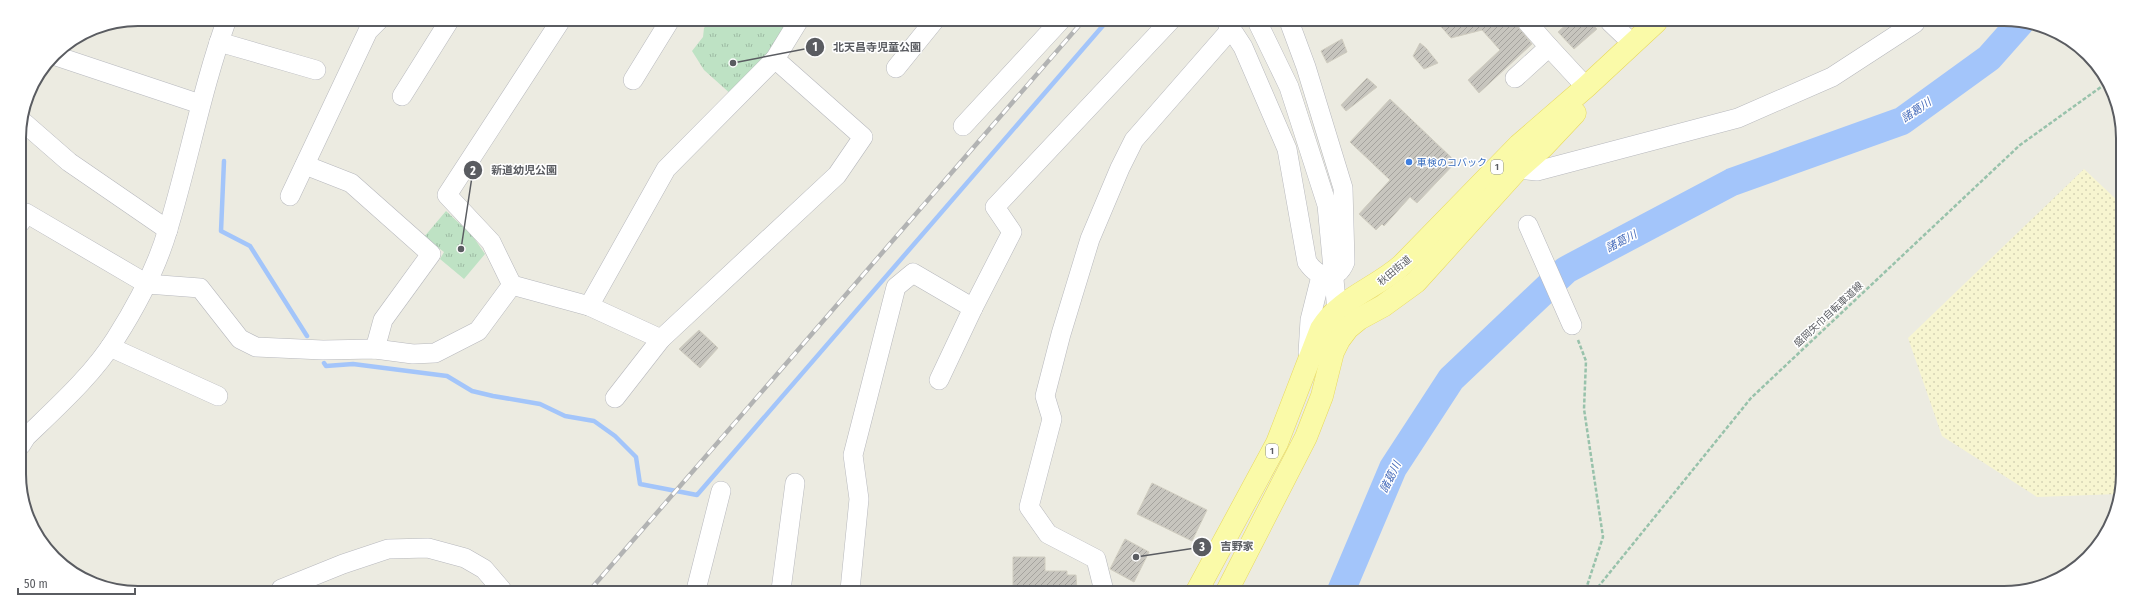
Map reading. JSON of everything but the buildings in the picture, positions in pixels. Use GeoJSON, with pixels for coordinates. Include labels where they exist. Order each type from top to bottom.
{"type":"FeatureCollection","features":[{"type":"Feature","properties":{"kind":"main road","name":"秋田街道"},"geometry":{"type":"LineString","coordinates":[[1200,586],[1277,443],[1321,329],[1328,318],[1337,308],[1388,278],[1519,145],[1586,87],[1651,26]]}},
{"type":"Feature","properties":{"kind":"main road","name":"1"},"geometry":{"type":"LineString","coordinates":[[1230,586],[1306,437],[1322,396],[1333,352],[1348,328],[1394,299],[1416,282],[1518,169],[1543,147],[1656,26]]}},
{"type":"Feature","properties":{"kind":"street"},"geometry":{"type":"LineString","coordinates":[[26,437],[79,385],[110,347],[147,284],[168,230],[200,104],[225,26]]}},
{"type":"Feature","properties":{"kind":"street"},"geometry":{"type":"LineString","coordinates":[[290,196],[368,31],[373,26]]}},
{"type":"Feature","properties":{"kind":"street"},"geometry":{"type":"LineString","coordinates":[[402,96],[445,26]]}},
{"type":"Feature","properties":{"kind":"street"},"geometry":{"type":"LineString","coordinates":[[556,26],[446,195],[491,242],[512,285],[589,306],[661,339]]}},
{"type":"Feature","properties":{"kind":"street"},"geometry":{"type":"LineString","coordinates":[[633,80],[666,26]]}},
{"type":"Feature","properties":{"kind":"street"},"geometry":{"type":"LineString","coordinates":[[589,306],[666,169],[775,59],[795,26]]}},
{"type":"Feature","properties":{"kind":"street"},"geometry":{"type":"LineString","coordinates":[[896,68],[930,26]]}},
{"type":"Feature","properties":{"kind":"street"},"geometry":{"type":"LineString","coordinates":[[963,126],[1055,26]]}},
{"type":"Feature","properties":{"kind":"street"},"geometry":{"type":"LineString","coordinates":[[939,380],[973,308],[1012,232],[995,207],[1165,26]]}},
{"type":"Feature","properties":{"kind":"street"},"geometry":{"type":"LineString","coordinates":[[1103,586],[1096,559],[1048,534],[1029,507],[1052,419],[1045,396],[1061,334],[1090,239],[1120,168],[1134,140],[1227,26]]}},
{"type":"Feature","properties":{"kind":"street"},"geometry":{"type":"LineString","coordinates":[[1229,26],[1243,47],[1287,149],[1307,262],[1313,271],[1328,276],[1348,292],[1354,294],[1366,291]]}},
{"type":"Feature","properties":{"kind":"street"},"geometry":{"type":"LineString","coordinates":[[1260,26],[1289,87],[1327,205],[1328,276],[1326,291],[1337,308],[1347,314],[1357,316],[1368,314]]}},
{"type":"Feature","properties":{"kind":"street"},"geometry":{"type":"LineString","coordinates":[[1291,26],[1306,67],[1343,188],[1346,262],[1342,270],[1328,276],[1310,320],[1307,365]]}},
{"type":"Feature","properties":{"kind":"street"},"geometry":{"type":"LineString","coordinates":[[1531,26],[1586,87]]}},
{"type":"Feature","properties":{"kind":"street"},"geometry":{"type":"LineString","coordinates":[[1614,26],[1632,43]]}},
{"type":"Feature","properties":{"kind":"street"},"geometry":{"type":"LineString","coordinates":[[1518,169],[1537,171],[1738,118],[1832,77],[1910,26]]}},
{"type":"Feature","properties":{"kind":"street"},"geometry":{"type":"LineString","coordinates":[[219,42],[316,70]]}},
{"type":"Feature","properties":{"kind":"street"},"geometry":{"type":"LineString","coordinates":[[1515,78],[1549,47]]}},
{"type":"Feature","properties":{"kind":"street"},"geometry":{"type":"LineString","coordinates":[[60,58],[200,104]]}},
{"type":"Feature","properties":{"kind":"street"},"geometry":{"type":"LineString","coordinates":[[614,398],[661,339],[837,175],[863,137],[775,59]]}},
{"type":"Feature","properties":{"kind":"street"},"geometry":{"type":"LineString","coordinates":[[27,125],[69,162],[168,230]]}},
{"type":"Feature","properties":{"kind":"street"},"geometry":{"type":"LineString","coordinates":[[305,165],[351,183],[431,254],[383,320],[375,349]]}},
{"type":"Feature","properties":{"kind":"street"},"geometry":{"type":"LineString","coordinates":[[26,213],[147,284],[200,288],[240,339],[256,347],[323,350],[375,349],[413,354],[435,353],[478,331],[512,285]]}},
{"type":"Feature","properties":{"kind":"street"},"geometry":{"type":"LineString","coordinates":[[1528,225],[1572,325]]}},
{"type":"Feature","properties":{"kind":"street"},"geometry":{"type":"LineString","coordinates":[[850,586],[859,500],[852,455],[896,287],[913,273],[973,308]]}},
{"type":"Feature","properties":{"kind":"street"},"geometry":{"type":"LineString","coordinates":[[1333,352],[1338,323],[1337,308]]}},
{"type":"Feature","properties":{"kind":"street"},"geometry":{"type":"LineString","coordinates":[[110,347],[218,396]]}},
{"type":"Feature","properties":{"kind":"street"},"geometry":{"type":"LineString","coordinates":[[782,586],[795,483]]}},
{"type":"Feature","properties":{"kind":"street"},"geometry":{"type":"LineString","coordinates":[[697,586],[722,491]]}},
{"type":"Feature","properties":{"kind":"street"},"geometry":{"type":"LineString","coordinates":[[288,586],[343,564],[388,549],[428,548],[465,558],[484,569],[499,586]]}},
{"type":"Feature","properties":{"kind":"path","name":"盛岡矢巾自転車道線"},"geometry":{"type":"LineString","coordinates":[[1599,586],[1751,398],[2020,145],[2103,86]]}},
{"type":"Feature","properties":{"kind":"path"},"geometry":{"type":"LineString","coordinates":[[1572,325],[1586,361],[1584,409],[1603,537],[1587,586]]}},
{"type":"Feature","properties":{"kind":"sand"},"geometry":{"type":"Polygon","coordinates":[[[2084,169],[2116,199],[2116,474],[2114,494],[2037,497],[1942,436],[1908,338],[2084,169]]]}},
{"type":"Feature","properties":{"kind":"green space"},"geometry":{"type":"Polygon","coordinates":[[[706,26],[790,26],[733,96],[704,70],[692,51],[703,37],[704,28],[706,26]]]}},
{"type":"Feature","properties":{"kind":"green space"},"geometry":{"type":"Polygon","coordinates":[[[446,211],[472,235],[485,254],[464,279],[440,259],[444,252],[424,237],[446,211]]]}},
{"type":"Feature","properties":{"kind":"waterway"},"geometry":{"type":"LineString","coordinates":[[324,363],[326,366],[353,364],[447,376],[472,391],[540,404],[565,416],[594,421],[615,436],[636,457],[640,484],[697,495],[1103,26]]}},
{"type":"Feature","properties":{"kind":"waterway","name":"諸葛川"},"geometry":{"type":"LineString","coordinates":[[1343,586],[1393,468],[1451,379],[1566,270],[1732,182],[1902,121],[1989,58],[2017,27]]}},
{"type":"Feature","properties":{"kind":"waterway"},"geometry":{"type":"LineString","coordinates":[[224,161],[221,231],[250,246],[307,336]]}},
{"type":"Feature","properties":{"kind":"railway"},"geometry":{"type":"LineString","coordinates":[[593,586],[1079,26]]}},
{"type":"Feature","properties":{"kind":"place","name":"北天昌寺児童公園"},"geometry":{"type":"Point","coordinates":[733,63]}},
{"type":"Feature","properties":{"kind":"place","name":"車検のコバック"},"geometry":{"type":"Point","coordinates":[1409,162]}},
{"type":"Feature","properties":{"kind":"place","name":"新道幼児公園"},"geometry":{"type":"Point","coordinates":[461,249]}},
{"type":"Feature","properties":{"kind":"place","name":"吉野家"},"geometry":{"type":"Point","coordinates":[1136,557]}}]}
